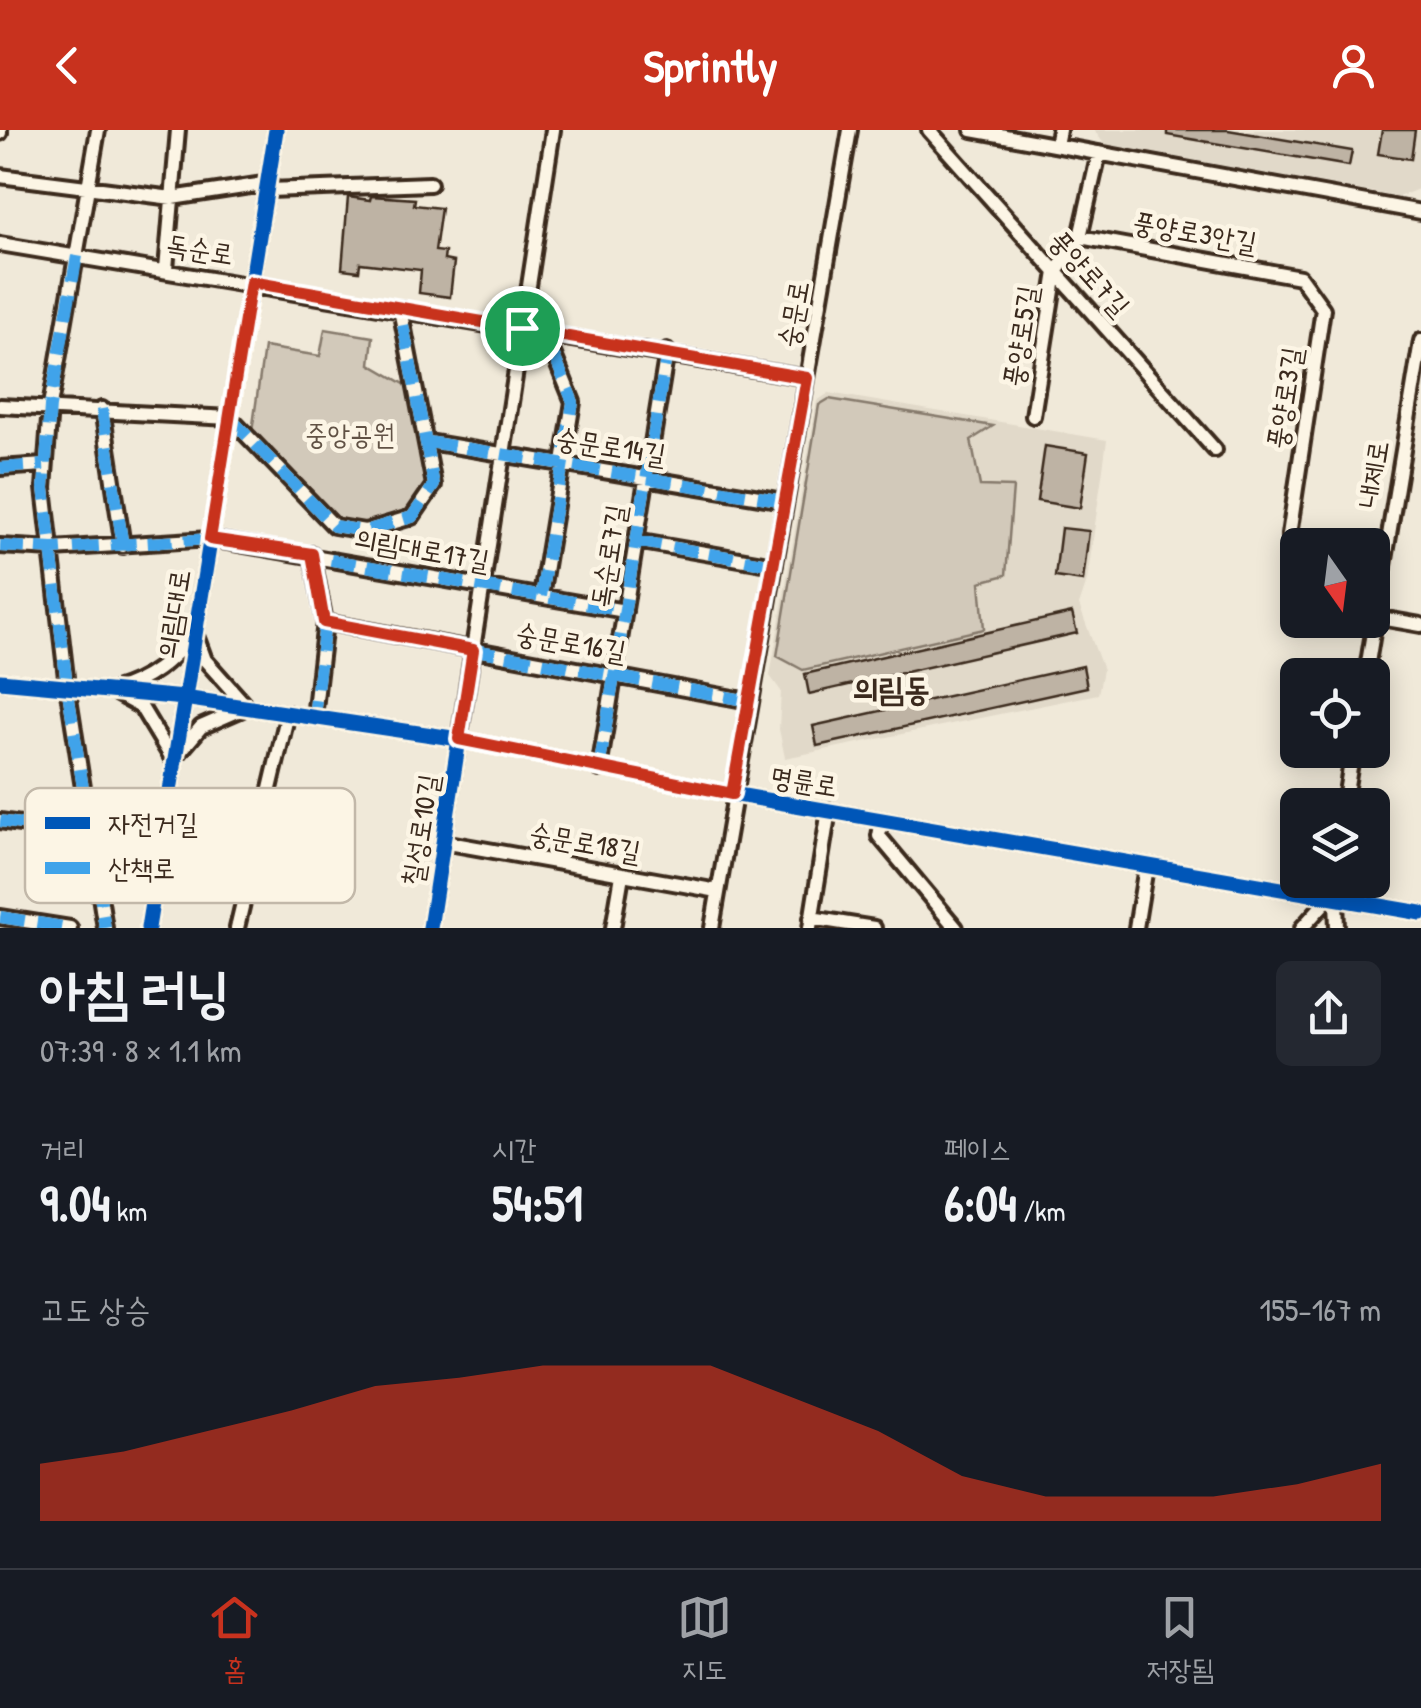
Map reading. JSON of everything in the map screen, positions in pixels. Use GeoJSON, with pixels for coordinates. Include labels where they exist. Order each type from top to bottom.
{"type":"FeatureCollection","features":[{"type":"Feature","properties":{"kind":"street"},"geometry":{"type":"LineString","coordinates":[[83,788],[67,686],[44,465],[50,406],[98,130]]}},
{"type":"Feature","properties":{"kind":"street"},"geometry":{"type":"LineString","coordinates":[[166,270],[178,130]]}},
{"type":"Feature","properties":{"kind":"street","name":"의림대로"},"geometry":{"type":"LineString","coordinates":[[169,788],[276,130]]}},
{"type":"Feature","properties":{"kind":"street","name":"칠성로10길"},"geometry":{"type":"LineString","coordinates":[[430,928],[553,130]]}},
{"type":"Feature","properties":{"kind":"street","name":"숭문로"},"geometry":{"type":"LineString","coordinates":[[712,928],[732,794],[850,130]]}},
{"type":"Feature","properties":{"kind":"street","name":"풍양로7길"},"geometry":{"type":"LineString","coordinates":[[928,130],[1215,450]]}},
{"type":"Feature","properties":{"kind":"street"},"geometry":{"type":"LineString","coordinates":[[972,130],[1421,212]]}},
{"type":"Feature","properties":{"kind":"street"},"geometry":{"type":"LineString","coordinates":[[1056,145],[1059,130]]}},
{"type":"Feature","properties":{"kind":"street","name":"풍양로5길"},"geometry":{"type":"LineString","coordinates":[[1033,416],[1056,272],[1080,237],[1099,153]]}},
{"type":"Feature","properties":{"kind":"street"},"geometry":{"type":"LineString","coordinates":[[0,176],[172,198],[269,186],[430,184]]}},
{"type":"Feature","properties":{"kind":"street","name":"풍양로3안길"},"geometry":{"type":"LineString","coordinates":[[1080,237],[1300,277]]}},
{"type":"Feature","properties":{"kind":"street","name":"독순로"},"geometry":{"type":"LineString","coordinates":[[0,244],[251,282],[807,378]]}},
{"type":"Feature","properties":{"kind":"street","name":"풍양로3길"},"geometry":{"type":"LineString","coordinates":[[1289,528],[1323,309],[1300,277]]}},
{"type":"Feature","properties":{"kind":"street"},"geometry":{"type":"LineString","coordinates":[[0,406],[102,408],[230,418],[334,526],[365,530],[412,517],[434,486],[430,442],[400,309]]}},
{"type":"Feature","properties":{"kind":"street"},"geometry":{"type":"LineString","coordinates":[[541,596],[574,402],[544,331]]}},
{"type":"Feature","properties":{"kind":"street","name":"내제로"},"geometry":{"type":"LineString","coordinates":[[1390,528],[1421,341]]}},
{"type":"Feature","properties":{"kind":"street","name":"독순로7길"},"geometry":{"type":"LineString","coordinates":[[599,769],[667,352]]}},
{"type":"Feature","properties":{"kind":"street"},"geometry":{"type":"LineString","coordinates":[[102,408],[124,546]]}},
{"type":"Feature","properties":{"kind":"street","name":"숭문로14길"},"geometry":{"type":"LineString","coordinates":[[430,442],[784,501]]}},
{"type":"Feature","properties":{"kind":"street"},"geometry":{"type":"LineString","coordinates":[[0,468],[44,465]]}},
{"type":"Feature","properties":{"kind":"street","name":"의림대로17길"},"geometry":{"type":"LineString","coordinates":[[0,546],[52,549],[210,539],[624,611]]}},
{"type":"Feature","properties":{"kind":"street"},"geometry":{"type":"LineString","coordinates":[[636,541],[774,566]]}},
{"type":"Feature","properties":{"kind":"street"},"geometry":{"type":"LineString","coordinates":[[312,554],[324,622],[314,717]]}},
{"type":"Feature","properties":{"kind":"street"},"geometry":{"type":"LineString","coordinates":[[1390,620],[1421,625]]}},
{"type":"Feature","properties":{"kind":"street","name":"숭문로16길"},"geometry":{"type":"LineString","coordinates":[[324,622],[749,700]]}},
{"type":"Feature","properties":{"kind":"street"},"geometry":{"type":"LineString","coordinates":[[195,633],[205,660],[247,707],[201,727],[173,760],[141,707],[112,691],[143,682],[170,663],[195,633]]}},
{"type":"Feature","properties":{"kind":"street","name":"명륜로"},"geometry":{"type":"LineString","coordinates":[[0,681],[184,698],[459,739],[732,794],[1421,913]]}},
{"type":"Feature","properties":{"kind":"street"},"geometry":{"type":"LineString","coordinates":[[270,788],[288,713]]}},
{"type":"Feature","properties":{"kind":"street"},"geometry":{"type":"LineString","coordinates":[[829,810],[811,923],[874,928]]}},
{"type":"Feature","properties":{"kind":"street"},"geometry":{"type":"LineString","coordinates":[[882,820],[879,836],[956,928]]}},
{"type":"Feature","properties":{"kind":"street"},"geometry":{"type":"LineString","coordinates":[[0,821],[25,825]]}},
{"type":"Feature","properties":{"kind":"street","name":"숭문로18길"},"geometry":{"type":"LineString","coordinates":[[443,842],[718,891]]}},
{"type":"Feature","properties":{"kind":"street"},"geometry":{"type":"LineString","coordinates":[[1136,928],[1146,867]]}},
{"type":"Feature","properties":{"kind":"street"},"geometry":{"type":"LineString","coordinates":[[613,928],[622,875]]}},
{"type":"Feature","properties":{"kind":"street"},"geometry":{"type":"LineString","coordinates":[[1302,928],[1332,900]]}},
{"type":"Feature","properties":{"kind":"street"},"geometry":{"type":"LineString","coordinates":[[1332,900],[1338,928]]}},
{"type":"Feature","properties":{"kind":"street"},"geometry":{"type":"LineString","coordinates":[[101,903],[105,928]]}},
{"type":"Feature","properties":{"kind":"street","name":"의림대로"},"geometry":{"type":"LineString","coordinates":[[148,928],[152,903]]}},
{"type":"Feature","properties":{"kind":"street"},"geometry":{"type":"LineString","coordinates":[[236,928],[242,903]]}},
{"type":"Feature","properties":{"kind":"street"},"geometry":{"type":"LineString","coordinates":[[0,917],[70,928]]}},
{"type":"Feature","properties":{"kind":"shaded area"},"geometry":{"type":"Polygon","coordinates":[[[1094,130],[1421,130],[1421,188],[1398,197],[1104,144],[1094,130]]]}},
{"type":"Feature","properties":{"kind":"shaded area"},"geometry":{"type":"Polygon","coordinates":[[[829,393],[1107,440],[1087,581],[1079,605],[1103,670],[1098,694],[785,758],[779,729],[781,691],[770,676],[817,401],[829,393]]]}},
{"type":"Feature","properties":{"kind":"green space","name":"중앙공원"},"geometry":{"type":"Polygon","coordinates":[[[325,329],[373,337],[370,364],[406,385],[420,413],[427,483],[404,515],[365,525],[331,515],[301,491],[252,432],[264,347],[320,356],[325,329]]]}},
{"type":"Feature","properties":{"kind":"green space"},"geometry":{"type":"Polygon","coordinates":[[[829,399],[993,426],[971,440],[980,486],[1013,487],[1006,575],[980,582],[984,629],[803,670],[777,656],[819,405],[829,399]]]}},
{"type":"Feature","properties":{"kind":"building"},"geometry":{"type":"Polygon","coordinates":[[[1167,130],[1228,130],[1352,151],[1349,166],[1167,135],[1167,130]]]}},
{"type":"Feature","properties":{"kind":"building"},"geometry":{"type":"Polygon","coordinates":[[[1382,130],[1415,130],[1411,159],[1378,154],[1382,130]]]}},
{"type":"Feature","properties":{"kind":"building"},"geometry":{"type":"Polygon","coordinates":[[[371,196],[415,199],[414,205],[441,208],[435,251],[445,252],[444,260],[454,262],[450,297],[419,293],[421,270],[360,263],[359,271],[342,269],[348,197],[370,200],[371,196]]]}},
{"type":"Feature","properties":{"kind":"building"},"geometry":{"type":"Polygon","coordinates":[[[1045,446],[1088,453],[1080,508],[1037,501],[1045,446]]]}},
{"type":"Feature","properties":{"kind":"building"},"geometry":{"type":"Polygon","coordinates":[[[1061,528],[1089,531],[1083,581],[1055,577],[1061,528]]]}},
{"type":"Feature","properties":{"kind":"building"},"geometry":{"type":"Polygon","coordinates":[[[1072,613],[1077,633],[809,694],[805,674],[1072,613]]]}},
{"type":"Feature","properties":{"kind":"building"},"geometry":{"type":"Polygon","coordinates":[[[1083,666],[1087,687],[817,746],[813,726],[1083,666]]]}},
{"type":"Feature","properties":{"kind":"marked path"},"geometry":{"type":"LineString","coordinates":[[77,256],[50,406],[44,488],[83,788]]}},
{"type":"Feature","properties":{"kind":"marked path"},"geometry":{"type":"LineString","coordinates":[[230,418],[334,526],[365,531],[412,517],[434,485],[400,309]]}},
{"type":"Feature","properties":{"kind":"marked path"},"geometry":{"type":"LineString","coordinates":[[541,596],[573,402],[544,331]]}},
{"type":"Feature","properties":{"kind":"marked path"},"geometry":{"type":"LineString","coordinates":[[599,769],[667,351]]}},
{"type":"Feature","properties":{"kind":"marked path"},"geometry":{"type":"LineString","coordinates":[[102,409],[123,546]]}},
{"type":"Feature","properties":{"kind":"marked path"},"geometry":{"type":"LineString","coordinates":[[429,442],[784,501]]}},
{"type":"Feature","properties":{"kind":"marked path"},"geometry":{"type":"LineString","coordinates":[[0,468],[44,465]]}},
{"type":"Feature","properties":{"kind":"marked path"},"geometry":{"type":"LineString","coordinates":[[0,546],[53,549],[210,539],[625,611]]}},
{"type":"Feature","properties":{"kind":"marked path"},"geometry":{"type":"LineString","coordinates":[[636,541],[774,565]]}},
{"type":"Feature","properties":{"kind":"marked path"},"geometry":{"type":"LineString","coordinates":[[312,554],[325,622],[314,717]]}},
{"type":"Feature","properties":{"kind":"marked path"},"geometry":{"type":"LineString","coordinates":[[325,622],[749,701]]}},
{"type":"Feature","properties":{"kind":"marked path"},"geometry":{"type":"LineString","coordinates":[[0,821],[25,825]]}},
{"type":"Feature","properties":{"kind":"marked path"},"geometry":{"type":"LineString","coordinates":[[101,903],[105,928]]}},
{"type":"Feature","properties":{"kind":"marked path"},"geometry":{"type":"LineString","coordinates":[[0,917],[70,928]]}},
{"type":"Feature","properties":{"kind":"cycle path"},"geometry":{"type":"LineString","coordinates":[[170,788],[276,130]]}},
{"type":"Feature","properties":{"kind":"cycle path"},"geometry":{"type":"LineString","coordinates":[[0,681],[184,698],[459,739],[732,794],[1421,913]]}},
{"type":"Feature","properties":{"kind":"cycle path"},"geometry":{"type":"LineString","coordinates":[[430,928],[459,739]]}},
{"type":"Feature","properties":{"kind":"cycle path"},"geometry":{"type":"LineString","coordinates":[[148,928],[152,903]]}},
{"type":"Feature","properties":{"kind":"district","name":"의림동"},"geometry":{"type":"Point","coordinates":[891,688]}},
{"type":"Feature","properties":{"kind":"route"},"geometry":{"type":"LineString","coordinates":[[251,282],[522,328],[807,378],[732,794],[459,739],[473,650],[324,622],[312,554],[210,539],[251,282]]}}]}
